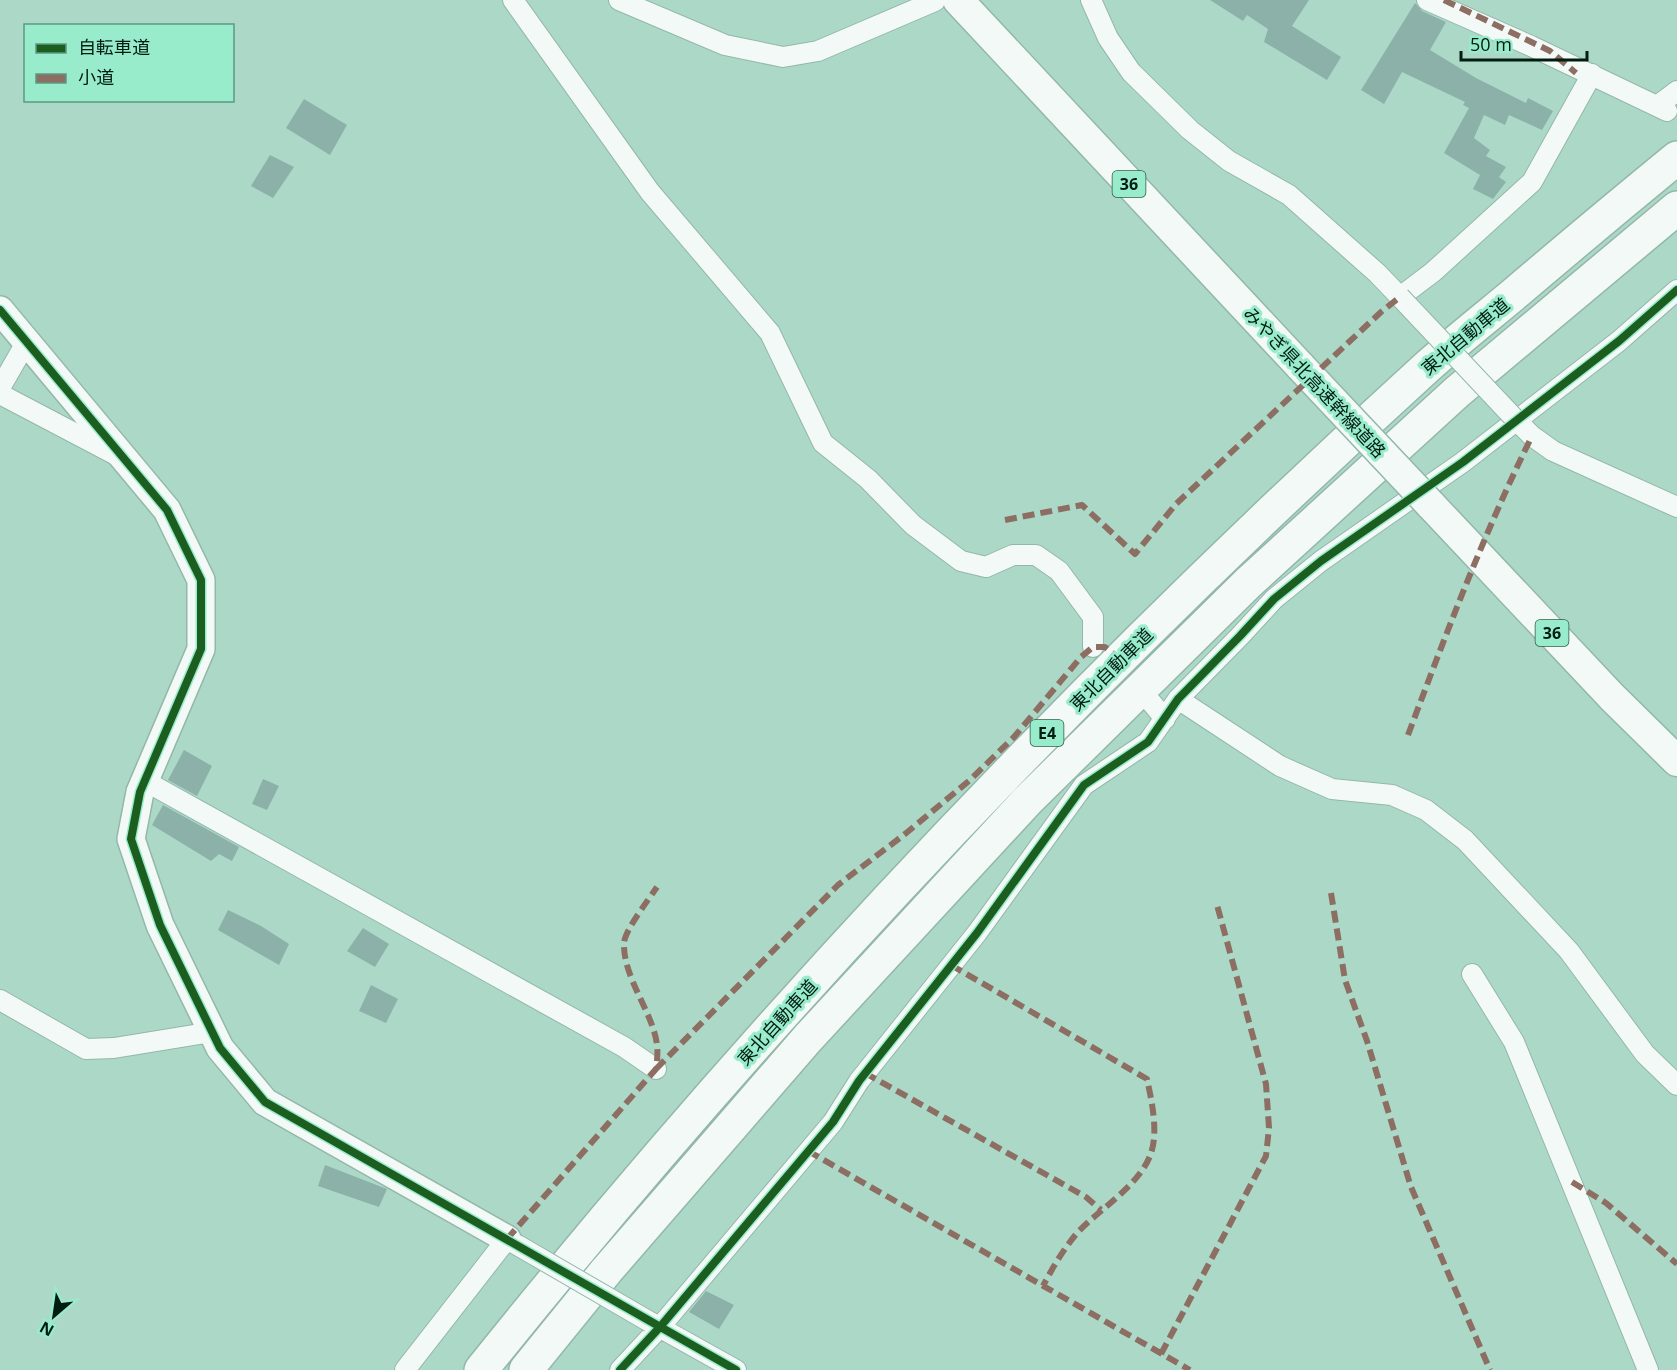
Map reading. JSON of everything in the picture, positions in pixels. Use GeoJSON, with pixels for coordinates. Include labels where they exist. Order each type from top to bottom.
{"type":"FeatureCollection","features":[{"type":"Feature","properties":{"kind":"highway","name":"東北自動車道"},"geometry":{"type":"LineString","coordinates":[[481,1370],[578,1249],[774,1024],[1005,775],[1222,558],[1431,363],[1677,158]]}},
{"type":"Feature","properties":{"kind":"highway","name":"東北自動車道"},"geometry":{"type":"LineString","coordinates":[[526,1370],[607,1270],[801,1047],[1027,801],[1248,583],[1457,392],[1677,208]]}},
{"type":"Feature","properties":{"kind":"main road","name":"みやぎ県北高速幹線道路"},"geometry":{"type":"LineString","coordinates":[[946,0],[1300,367],[1612,697],[1677,761]]}},
{"type":"Feature","properties":{"kind":"street"},"geometry":{"type":"LineString","coordinates":[[513,0],[650,192],[770,333],[822,443],[868,479],[913,525],[961,561],[986,567],[1013,555],[1036,555],[1059,571],[1093,617],[1093,647]]}},
{"type":"Feature","properties":{"kind":"street"},"geometry":{"type":"LineString","coordinates":[[619,0],[645,13],[725,45],[783,57],[819,51],[946,0]]}},
{"type":"Feature","properties":{"kind":"street"},"geometry":{"type":"LineString","coordinates":[[1091,0],[1108,38],[1131,72],[1190,130],[1229,161],[1289,195],[1377,273],[1532,436],[1553,451],[1677,507]]}},
{"type":"Feature","properties":{"kind":"street"},"geometry":{"type":"LineString","coordinates":[[1427,0],[1662,108],[1677,91]]}},
{"type":"Feature","properties":{"kind":"street"},"geometry":{"type":"LineString","coordinates":[[1400,297],[1433,272],[1532,182],[1592,74]]}},
{"type":"Feature","properties":{"kind":"street"},"geometry":{"type":"LineString","coordinates":[[620,1370],[655,1324],[833,1122],[859,1081],[977,933],[1084,785],[1148,742],[1178,699],[1274,599],[1321,561],[1463,462],[1619,341],[1677,291]]}},
{"type":"Feature","properties":{"kind":"street"},"geometry":{"type":"LineString","coordinates":[[0,310],[167,510],[201,580],[201,649],[144,781],[131,838],[160,925],[220,1048],[265,1102],[736,1370]]}},
{"type":"Feature","properties":{"kind":"street"},"geometry":{"type":"LineString","coordinates":[[0,388],[27,341]]}},
{"type":"Feature","properties":{"kind":"street"},"geometry":{"type":"LineString","coordinates":[[0,394],[126,461]]}},
{"type":"Feature","properties":{"kind":"street"},"geometry":{"type":"LineString","coordinates":[[1178,699],[1280,766],[1332,789],[1392,795],[1426,810],[1465,840],[1569,951],[1645,1054],[1677,1084]]}},
{"type":"Feature","properties":{"kind":"street"},"geometry":{"type":"LineString","coordinates":[[1151,702],[1164,719]]}},
{"type":"Feature","properties":{"kind":"street"},"geometry":{"type":"LineString","coordinates":[[144,781],[624,1047],[656,1069]]}},
{"type":"Feature","properties":{"kind":"street"},"geometry":{"type":"LineString","coordinates":[[1472,974],[1514,1042],[1648,1370]]}},
{"type":"Feature","properties":{"kind":"street"},"geometry":{"type":"LineString","coordinates":[[0,1000],[86,1049],[114,1048],[213,1032]]}},
{"type":"Feature","properties":{"kind":"street"},"geometry":{"type":"LineString","coordinates":[[405,1370],[513,1243]]}},
{"type":"Feature","properties":{"kind":"building"},"geometry":{"type":"Polygon","coordinates":[[[1210,0],[1309,0],[1292,26],[1341,57],[1327,80],[1264,42],[1268,29],[1247,15],[1243,21],[1210,0]]]}},
{"type":"Feature","properties":{"kind":"building"},"geometry":{"type":"Polygon","coordinates":[[[1415,3],[1422,11],[1446,22],[1430,50],[1476,78],[1526,103],[1528,98],[1553,111],[1542,130],[1509,115],[1505,125],[1484,115],[1474,138],[1490,150],[1486,156],[1506,167],[1499,177],[1506,182],[1493,199],[1473,189],[1480,175],[1444,153],[1469,108],[1463,105],[1465,102],[1402,72],[1384,104],[1361,90],[1415,3]]]}},
{"type":"Feature","properties":{"kind":"building"},"geometry":{"type":"Polygon","coordinates":[[[304,99],[347,125],[330,155],[286,128],[304,99]]]}},
{"type":"Feature","properties":{"kind":"building"},"geometry":{"type":"Polygon","coordinates":[[[270,155],[294,167],[273,198],[251,186],[270,155]]]}},
{"type":"Feature","properties":{"kind":"building"},"geometry":{"type":"Polygon","coordinates":[[[184,750],[212,766],[197,796],[168,780],[184,750]]]}},
{"type":"Feature","properties":{"kind":"building"},"geometry":{"type":"Polygon","coordinates":[[[263,779],[279,786],[267,810],[252,804],[263,779]]]}},
{"type":"Feature","properties":{"kind":"building"},"geometry":{"type":"Polygon","coordinates":[[[163,805],[239,847],[232,861],[219,854],[211,861],[152,825],[163,805]]]}},
{"type":"Feature","properties":{"kind":"building"},"geometry":{"type":"Polygon","coordinates":[[[228,910],[261,926],[289,944],[279,965],[218,930],[228,910]]]}},
{"type":"Feature","properties":{"kind":"building"},"geometry":{"type":"Polygon","coordinates":[[[363,928],[389,944],[375,967],[347,951],[363,928]]]}},
{"type":"Feature","properties":{"kind":"building"},"geometry":{"type":"Polygon","coordinates":[[[371,985],[398,999],[386,1023],[359,1011],[371,985]]]}},
{"type":"Feature","properties":{"kind":"building"},"geometry":{"type":"Polygon","coordinates":[[[325,1165],[387,1189],[379,1207],[318,1186],[325,1165]]]}},
{"type":"Feature","properties":{"kind":"building"},"geometry":{"type":"Polygon","coordinates":[[[706,1291],[734,1305],[719,1329],[689,1312],[706,1291]]]}},
{"type":"Feature","properties":{"kind":"marked path"},"geometry":{"type":"LineString","coordinates":[[1444,0],[1550,51],[1576,73]]}},
{"type":"Feature","properties":{"kind":"marked path"},"geometry":{"type":"LineString","coordinates":[[1005,520],[1082,505],[1135,554],[1176,504],[1381,312],[1400,297]]}},
{"type":"Feature","properties":{"kind":"marked path"},"geometry":{"type":"LineString","coordinates":[[1408,735],[1482,547],[1532,436]]}},
{"type":"Feature","properties":{"kind":"marked path"},"geometry":{"type":"LineString","coordinates":[[656,1069],[838,885],[970,780],[1014,737],[1081,657],[1093,647],[1105,647],[1115,655]]}},
{"type":"Feature","properties":{"kind":"marked path"},"geometry":{"type":"LineString","coordinates":[[507,1239],[656,1069],[657,1048],[654,1033],[628,969],[624,943],[633,923],[657,887]]}},
{"type":"Feature","properties":{"kind":"marked path"},"geometry":{"type":"LineString","coordinates":[[1331,893],[1345,980],[1367,1041],[1411,1187],[1490,1370]]}},
{"type":"Feature","properties":{"kind":"marked path"},"geometry":{"type":"LineString","coordinates":[[1161,1354],[1266,1156],[1269,1128],[1266,1084],[1217,905]]}},
{"type":"Feature","properties":{"kind":"marked path"},"geometry":{"type":"LineString","coordinates":[[951,965],[1147,1079],[1153,1108],[1154,1128],[1150,1156],[1128,1187],[1073,1238],[1043,1286]]}},
{"type":"Feature","properties":{"kind":"marked path"},"geometry":{"type":"LineString","coordinates":[[865,1073],[1086,1197],[1101,1210]]}},
{"type":"Feature","properties":{"kind":"marked path"},"geometry":{"type":"LineString","coordinates":[[808,1151],[1190,1370]]}},
{"type":"Feature","properties":{"kind":"marked path"},"geometry":{"type":"LineString","coordinates":[[1572,1182],[1606,1203],[1677,1264]]}},
{"type":"Feature","properties":{"kind":"cycle path"},"geometry":{"type":"LineString","coordinates":[[620,1370],[660,1327],[833,1122],[859,1081],[977,933],[1084,785],[1148,742],[1178,699],[1274,599],[1321,561],[1463,462],[1619,341],[1677,290]]}},
{"type":"Feature","properties":{"kind":"cycle path"},"geometry":{"type":"LineString","coordinates":[[0,310],[167,510],[201,580],[201,649],[140,792],[131,839],[160,925],[220,1048],[265,1102],[736,1370]]}}]}
